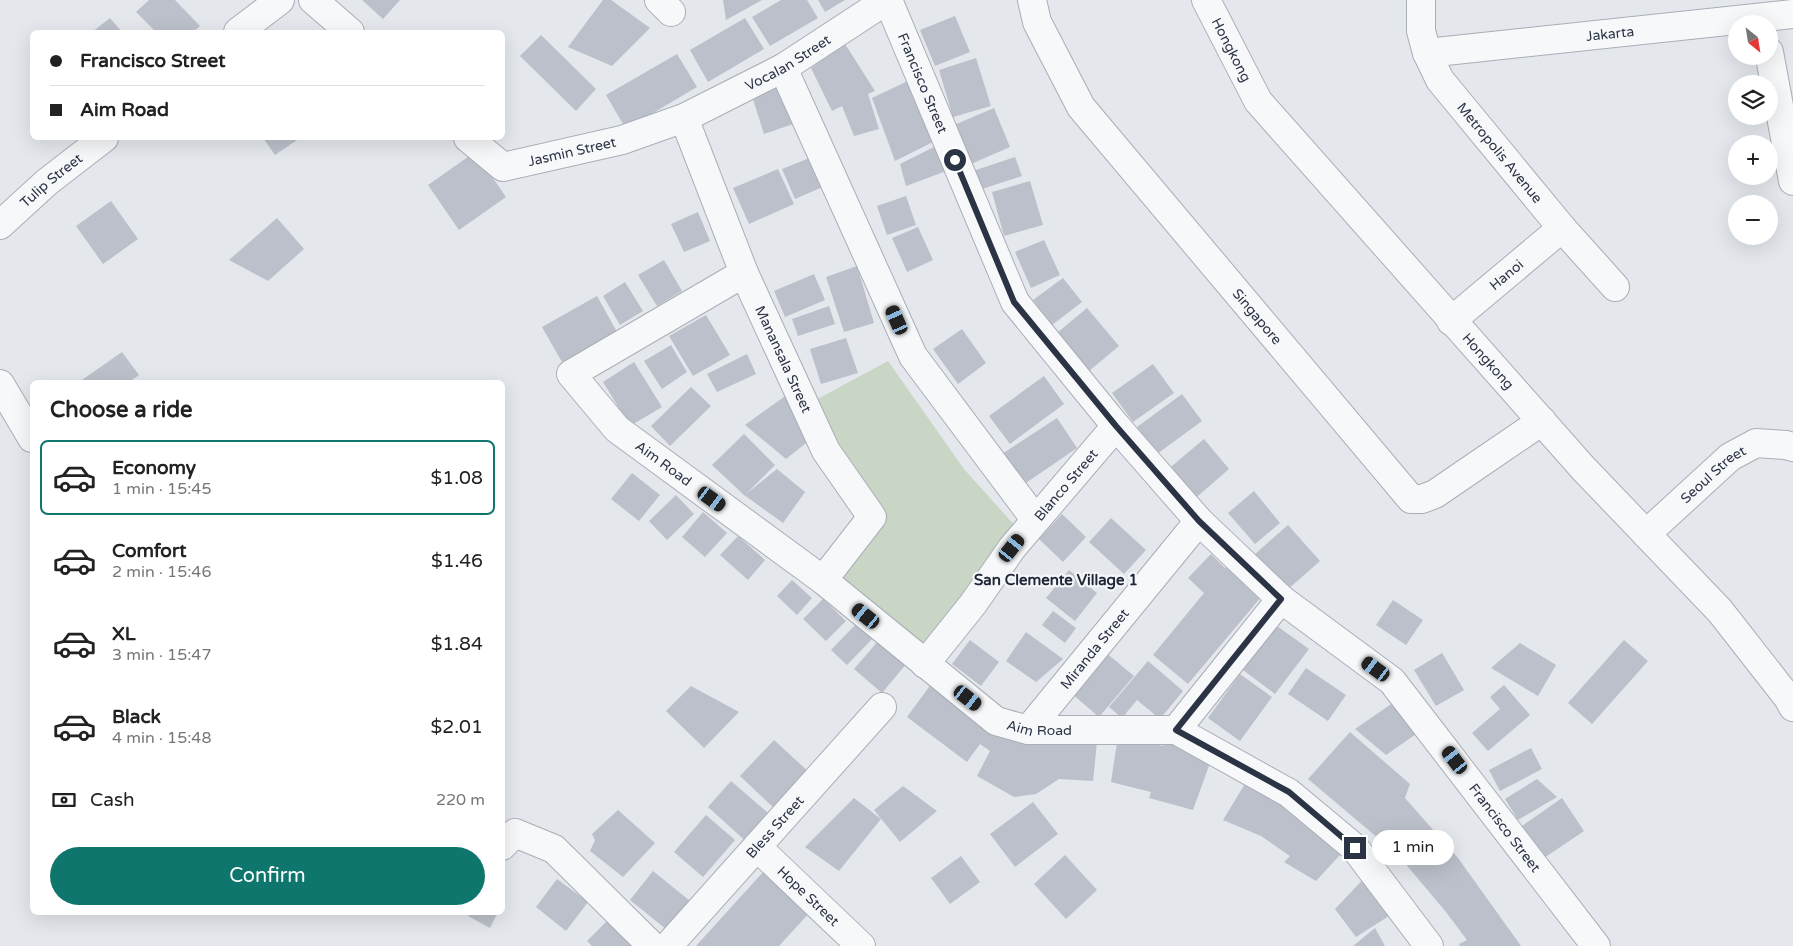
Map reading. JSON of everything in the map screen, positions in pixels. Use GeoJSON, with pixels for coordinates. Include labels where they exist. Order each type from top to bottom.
{"type":"FeatureCollection","features":[{"type":"Feature","properties":{"kind":"street"},"geometry":{"type":"LineString","coordinates":[[241,30],[280,0]]}},
{"type":"Feature","properties":{"kind":"street"},"geometry":{"type":"LineString","coordinates":[[313,0],[348,30]]}},
{"type":"Feature","properties":{"kind":"street","name":"Vocalan Street"},"geometry":{"type":"LineString","coordinates":[[684,118],[783,68],[888,0]]}},
{"type":"Feature","properties":{"kind":"street","name":"Francisco Street"},"geometry":{"type":"LineString","coordinates":[[888,0],[1014,302],[1116,426],[1199,521],[1281,599],[1392,681],[1596,946]]}},
{"type":"Feature","properties":{"kind":"street","name":"Singapore"},"geometry":{"type":"LineString","coordinates":[[1032,0],[1037,22],[1081,107],[1411,499],[1422,499],[1434,494],[1542,421]]}},
{"type":"Feature","properties":{"kind":"street","name":"Hongkong"},"geometry":{"type":"LineString","coordinates":[[1206,0],[1258,101],[1583,468],[1720,611],[1793,707]]}},
{"type":"Feature","properties":{"kind":"street","name":"Metropolis Avenue"},"geometry":{"type":"LineString","coordinates":[[1422,0],[1421,30],[1427,54],[1440,80],[1562,228],[1616,288]]}},
{"type":"Feature","properties":{"kind":"street","name":"Jakarta"},"geometry":{"type":"LineString","coordinates":[[1427,54],[1763,14],[1793,14]]}},
{"type":"Feature","properties":{"kind":"street"},"geometry":{"type":"LineString","coordinates":[[1771,65],[1793,181]]}},
{"type":"Feature","properties":{"kind":"street"},"geometry":{"type":"LineString","coordinates":[[783,68],[913,356],[1035,520]]}},
{"type":"Feature","properties":{"kind":"street","name":"Jasmin Street"},"geometry":{"type":"LineString","coordinates":[[470,140],[503,167],[622,140],[684,118]]}},
{"type":"Feature","properties":{"kind":"street","name":"Manansala Street"},"geometry":{"type":"LineString","coordinates":[[684,118],[744,273],[826,451],[872,517],[822,580]]}},
{"type":"Feature","properties":{"kind":"street","name":"Tulip Street"},"geometry":{"type":"LineString","coordinates":[[0,225],[47,182],[101,140]]}},
{"type":"Feature","properties":{"kind":"street","name":"Hanoi"},"geometry":{"type":"LineString","coordinates":[[1451,321],[1562,228]]}},
{"type":"Feature","properties":{"kind":"street","name":"Aim Road"},"geometry":{"type":"LineString","coordinates":[[744,273],[571,374],[618,429],[822,580],[996,721],[1028,730],[1176,730],[1289,792],[1340,835],[1355,848],[1429,946]]}},
{"type":"Feature","properties":{"kind":"street"},"geometry":{"type":"LineString","coordinates":[[0,384],[30,435]]}},
{"type":"Feature","properties":{"kind":"street","name":"Blanco Street"},"geometry":{"type":"LineString","coordinates":[[925,664],[973,604],[1012,548],[1116,426]]}},
{"type":"Feature","properties":{"kind":"street","name":"Seoul Street"},"geometry":{"type":"LineString","coordinates":[[1646,534],[1730,457],[1756,443],[1786,445],[1793,448]]}},
{"type":"Feature","properties":{"kind":"street","name":"Miranda Street"},"geometry":{"type":"LineString","coordinates":[[1028,730],[1199,521]]}},
{"type":"Feature","properties":{"kind":"street"},"geometry":{"type":"LineString","coordinates":[[1176,730],[1281,599]]}},
{"type":"Feature","properties":{"kind":"street","name":"Bless Street"},"geometry":{"type":"LineString","coordinates":[[668,946],[882,707]]}},
{"type":"Feature","properties":{"kind":"street"},"geometry":{"type":"LineString","coordinates":[[505,843],[515,832],[554,850],[652,946]]}},
{"type":"Feature","properties":{"kind":"street","name":"Hope Street"},"geometry":{"type":"LineString","coordinates":[[757,847],[860,946]]}},
{"type":"Feature","properties":{"kind":"green space"},"geometry":{"type":"Polygon","coordinates":[[[888,361],[964,469],[1016,527],[928,650],[848,588],[842,575],[886,518],[834,447],[810,403],[888,361]]]}},
{"type":"Feature","properties":{"kind":"building"},"geometry":{"type":"Polygon","coordinates":[[[149,0],[175,0],[200,26],[195,30],[154,30],[136,12],[149,0]]]}},
{"type":"Feature","properties":{"kind":"building"},"geometry":{"type":"Polygon","coordinates":[[[362,0],[400,0],[383,19],[362,0]]]}},
{"type":"Feature","properties":{"kind":"building"},"geometry":{"type":"Polygon","coordinates":[[[603,0],[611,0],[650,28],[612,66],[568,47],[603,0]]]}},
{"type":"Feature","properties":{"kind":"building"},"geometry":{"type":"Polygon","coordinates":[[[723,0],[762,0],[726,20],[723,0]]]}},
{"type":"Feature","properties":{"kind":"building"},"geometry":{"type":"Polygon","coordinates":[[[781,0],[807,0],[818,18],[770,46],[752,17],[781,0]]]}},
{"type":"Feature","properties":{"kind":"building"},"geometry":{"type":"Polygon","coordinates":[[[818,0],[845,0],[825,12],[818,0]]]}},
{"type":"Feature","properties":{"kind":"building"},"geometry":{"type":"Polygon","coordinates":[[[955,16],[970,52],[935,66],[920,30],[955,16]]]}},
{"type":"Feature","properties":{"kind":"building"},"geometry":{"type":"Polygon","coordinates":[[[110,18],[120,30],[95,30],[110,18]]]}},
{"type":"Feature","properties":{"kind":"building"},"geometry":{"type":"Polygon","coordinates":[[[745,18],[764,49],[708,82],[690,50],[745,18]]]}},
{"type":"Feature","properties":{"kind":"building"},"geometry":{"type":"Polygon","coordinates":[[[541,35],[596,89],[576,111],[520,56],[541,35]]]}},
{"type":"Feature","properties":{"kind":"building"},"geometry":{"type":"Polygon","coordinates":[[[845,44],[875,91],[868,94],[879,129],[854,136],[842,106],[832,111],[811,68],[845,44]]]}},
{"type":"Feature","properties":{"kind":"building"},"geometry":{"type":"Polygon","coordinates":[[[677,54],[697,87],[626,129],[606,95],[677,54]]]}},
{"type":"Feature","properties":{"kind":"building"},"geometry":{"type":"Polygon","coordinates":[[[976,58],[991,106],[953,117],[939,70],[976,58]]]}},
{"type":"Feature","properties":{"kind":"building"},"geometry":{"type":"Polygon","coordinates":[[[912,79],[935,141],[895,161],[872,98],[912,79]]]}},
{"type":"Feature","properties":{"kind":"building"},"geometry":{"type":"Polygon","coordinates":[[[786,82],[799,122],[764,134],[751,93],[786,82]]]}},
{"type":"Feature","properties":{"kind":"building"},"geometry":{"type":"Polygon","coordinates":[[[994,108],[1010,147],[971,164],[954,125],[994,108]]]}},
{"type":"Feature","properties":{"kind":"building"},"geometry":{"type":"Polygon","coordinates":[[[264,140],[297,140],[275,155],[264,140]]]}},
{"type":"Feature","properties":{"kind":"building"},"geometry":{"type":"Polygon","coordinates":[[[938,145],[949,170],[906,186],[900,164],[938,145]]]}},
{"type":"Feature","properties":{"kind":"building"},"geometry":{"type":"Polygon","coordinates":[[[475,152],[506,197],[459,230],[428,185],[475,152]]]}},
{"type":"Feature","properties":{"kind":"building"},"geometry":{"type":"Polygon","coordinates":[[[812,157],[825,186],[795,199],[782,169],[812,157]]]}},
{"type":"Feature","properties":{"kind":"building"},"geometry":{"type":"Polygon","coordinates":[[[1015,157],[1022,176],[976,191],[970,172],[1015,157]]]}},
{"type":"Feature","properties":{"kind":"building"},"geometry":{"type":"Polygon","coordinates":[[[778,169],[794,204],[749,224],[733,188],[778,169]]]}},
{"type":"Feature","properties":{"kind":"building"},"geometry":{"type":"Polygon","coordinates":[[[1030,181],[1043,225],[1004,236],[992,192],[1030,181]]]}},
{"type":"Feature","properties":{"kind":"building"},"geometry":{"type":"Polygon","coordinates":[[[906,196],[916,225],[887,235],[877,206],[906,196]]]}},
{"type":"Feature","properties":{"kind":"building"},"geometry":{"type":"Polygon","coordinates":[[[111,201],[138,239],[103,264],[76,226],[111,201]]]}},
{"type":"Feature","properties":{"kind":"building"},"geometry":{"type":"Polygon","coordinates":[[[698,212],[710,241],[684,252],[671,224],[698,212]]]}},
{"type":"Feature","properties":{"kind":"building"},"geometry":{"type":"Polygon","coordinates":[[[277,218],[304,249],[268,281],[229,260],[277,218]]]}},
{"type":"Feature","properties":{"kind":"building"},"geometry":{"type":"Polygon","coordinates":[[[918,227],[933,260],[907,272],[892,238],[918,227]]]}},
{"type":"Feature","properties":{"kind":"building"},"geometry":{"type":"Polygon","coordinates":[[[1044,240],[1060,275],[1031,288],[1015,252],[1044,240]]]}},
{"type":"Feature","properties":{"kind":"building"},"geometry":{"type":"Polygon","coordinates":[[[664,260],[682,291],[657,306],[638,275],[664,260]]]}},
{"type":"Feature","properties":{"kind":"building"},"geometry":{"type":"Polygon","coordinates":[[[857,266],[874,323],[844,332],[826,277],[857,266]]]}},
{"type":"Feature","properties":{"kind":"building"},"geometry":{"type":"Polygon","coordinates":[[[814,274],[825,300],[785,317],[774,291],[814,274]]]}},
{"type":"Feature","properties":{"kind":"building"},"geometry":{"type":"Polygon","coordinates":[[[1063,278],[1082,302],[1052,325],[1033,300],[1063,278]]]}},
{"type":"Feature","properties":{"kind":"building"},"geometry":{"type":"Polygon","coordinates":[[[625,282],[643,311],[620,325],[603,296],[625,282]]]}},
{"type":"Feature","properties":{"kind":"building"},"geometry":{"type":"Polygon","coordinates":[[[597,296],[617,332],[562,362],[542,327],[597,296]]]}},
{"type":"Feature","properties":{"kind":"building"},"geometry":{"type":"Polygon","coordinates":[[[829,306],[835,324],[798,336],[792,319],[829,306]]]}},
{"type":"Feature","properties":{"kind":"building"},"geometry":{"type":"Polygon","coordinates":[[[1087,308],[1119,346],[1089,371],[1057,333],[1087,308]]]}},
{"type":"Feature","properties":{"kind":"building"},"geometry":{"type":"Polygon","coordinates":[[[706,315],[730,355],[693,376],[669,336],[706,315]]]}},
{"type":"Feature","properties":{"kind":"building"},"geometry":{"type":"Polygon","coordinates":[[[962,329],[986,363],[958,384],[933,349],[962,329]]]}},
{"type":"Feature","properties":{"kind":"building"},"geometry":{"type":"Polygon","coordinates":[[[846,338],[858,373],[821,384],[810,349],[846,338]]]}},
{"type":"Feature","properties":{"kind":"building"},"geometry":{"type":"Polygon","coordinates":[[[671,345],[687,372],[662,389],[644,361],[671,345]]]}},
{"type":"Feature","properties":{"kind":"building"},"geometry":{"type":"Polygon","coordinates":[[[122,352],[139,375],[132,380],[82,380],[122,352]]]}},
{"type":"Feature","properties":{"kind":"building"},"geometry":{"type":"Polygon","coordinates":[[[747,354],[756,374],[717,392],[707,374],[747,354]]]}},
{"type":"Feature","properties":{"kind":"building"},"geometry":{"type":"Polygon","coordinates":[[[634,362],[662,407],[630,426],[603,382],[634,362]]]}},
{"type":"Feature","properties":{"kind":"building"},"geometry":{"type":"Polygon","coordinates":[[[1153,364],[1174,393],[1133,422],[1112,393],[1153,364]]]}},
{"type":"Feature","properties":{"kind":"building"},"geometry":{"type":"Polygon","coordinates":[[[1044,376],[1064,404],[1010,444],[989,416],[1044,376]]]}},
{"type":"Feature","properties":{"kind":"building"},"geometry":{"type":"Polygon","coordinates":[[[691,387],[711,406],[670,446],[651,426],[691,387]]]}},
{"type":"Feature","properties":{"kind":"building"},"geometry":{"type":"Polygon","coordinates":[[[788,394],[816,435],[786,459],[745,425],[788,394]]]}},
{"type":"Feature","properties":{"kind":"building"},"geometry":{"type":"Polygon","coordinates":[[[1182,394],[1202,421],[1157,454],[1137,427],[1182,394]]]}},
{"type":"Feature","properties":{"kind":"building"},"geometry":{"type":"Polygon","coordinates":[[[1057,418],[1077,448],[1023,485],[1002,454],[1057,418]]]}},
{"type":"Feature","properties":{"kind":"building"},"geometry":{"type":"Polygon","coordinates":[[[744,434],[775,465],[746,494],[777,469],[805,492],[783,523],[744,495],[712,465],[744,434]]]}},
{"type":"Feature","properties":{"kind":"building"},"geometry":{"type":"Polygon","coordinates":[[[1204,439],[1229,469],[1191,502],[1166,471],[1204,439]]]}},
{"type":"Feature","properties":{"kind":"building"},"geometry":{"type":"Polygon","coordinates":[[[632,473],[660,495],[639,521],[611,499],[632,473]]]}},
{"type":"Feature","properties":{"kind":"building"},"geometry":{"type":"Polygon","coordinates":[[[1254,491],[1280,523],[1255,544],[1228,513],[1254,491]]]}},
{"type":"Feature","properties":{"kind":"building"},"geometry":{"type":"Polygon","coordinates":[[[676,495],[694,514],[667,540],[649,521],[676,495]]]}},
{"type":"Feature","properties":{"kind":"building"},"geometry":{"type":"Polygon","coordinates":[[[703,512],[727,533],[705,557],[682,537],[703,512]]]}},
{"type":"Feature","properties":{"kind":"building"},"geometry":{"type":"Polygon","coordinates":[[[1062,514],[1086,537],[1063,562],[1039,539],[1062,514]]]}},
{"type":"Feature","properties":{"kind":"building"},"geometry":{"type":"Polygon","coordinates":[[[1111,518],[1146,550],[1124,574],[1089,542],[1111,518]]]}},
{"type":"Feature","properties":{"kind":"building"},"geometry":{"type":"Polygon","coordinates":[[[1288,525],[1320,561],[1287,590],[1255,554],[1288,525]]]}},
{"type":"Feature","properties":{"kind":"building"},"geometry":{"type":"Polygon","coordinates":[[[738,536],[765,560],[748,580],[720,555],[738,536]]]}},
{"type":"Feature","properties":{"kind":"building"},"geometry":{"type":"Polygon","coordinates":[[[1211,554],[1225,568],[1262,596],[1188,684],[1153,655],[1204,593],[1188,578],[1211,554]]]}},
{"type":"Feature","properties":{"kind":"building"},"geometry":{"type":"Polygon","coordinates":[[[1069,570],[1097,593],[1075,621],[1046,598],[1069,570]]]}},
{"type":"Feature","properties":{"kind":"building"},"geometry":{"type":"Polygon","coordinates":[[[792,580],[812,598],[797,615],[777,596],[792,580]]]}},
{"type":"Feature","properties":{"kind":"building"},"geometry":{"type":"Polygon","coordinates":[[[823,599],[846,621],[826,641],[803,619],[823,599]]]}},
{"type":"Feature","properties":{"kind":"building"},"geometry":{"type":"Polygon","coordinates":[[[1393,600],[1423,620],[1406,645],[1376,625],[1393,600]]]}},
{"type":"Feature","properties":{"kind":"building"},"geometry":{"type":"Polygon","coordinates":[[[1053,611],[1076,628],[1065,643],[1042,625],[1053,611]]]}},
{"type":"Feature","properties":{"kind":"building"},"geometry":{"type":"Polygon","coordinates":[[[856,624],[872,639],[847,665],[831,650],[856,624]]]}},
{"type":"Feature","properties":{"kind":"building"},"geometry":{"type":"Polygon","coordinates":[[[1277,626],[1309,649],[1275,694],[1243,670],[1277,626]]]}},
{"type":"Feature","properties":{"kind":"building"},"geometry":{"type":"Polygon","coordinates":[[[1026,632],[1063,659],[1036,682],[1006,661],[1026,632]]]}},
{"type":"Feature","properties":{"kind":"building"},"geometry":{"type":"Polygon","coordinates":[[[879,640],[907,663],[882,693],[854,669],[879,640]]]}},
{"type":"Feature","properties":{"kind":"building"},"geometry":{"type":"Polygon","coordinates":[[[970,640],[999,662],[981,686],[952,664],[970,640]]]}},
{"type":"Feature","properties":{"kind":"building"},"geometry":{"type":"Polygon","coordinates":[[[1624,640],[1648,661],[1592,724],[1568,703],[1624,640]]]}},
{"type":"Feature","properties":{"kind":"building"},"geometry":{"type":"Polygon","coordinates":[[[1520,643],[1556,665],[1538,696],[1491,668],[1520,643]]]}},
{"type":"Feature","properties":{"kind":"building"},"geometry":{"type":"Polygon","coordinates":[[[1105,652],[1134,676],[1099,717],[1071,693],[1105,652]]]}},
{"type":"Feature","properties":{"kind":"building"},"geometry":{"type":"Polygon","coordinates":[[[1442,653],[1464,690],[1436,706],[1414,670],[1442,653]]]}},
{"type":"Feature","properties":{"kind":"building"},"geometry":{"type":"Polygon","coordinates":[[[1148,661],[1183,691],[1160,719],[1137,700],[1122,718],[1109,707],[1148,661]]]}},
{"type":"Feature","properties":{"kind":"building"},"geometry":{"type":"Polygon","coordinates":[[[1306,668],[1346,695],[1328,721],[1288,694],[1306,668]]]}},
{"type":"Feature","properties":{"kind":"building"},"geometry":{"type":"Polygon","coordinates":[[[1240,674],[1272,697],[1240,741],[1208,718],[1240,674]]]}},
{"type":"Feature","properties":{"kind":"building"},"geometry":{"type":"Polygon","coordinates":[[[937,676],[965,698],[1097,742],[1093,781],[1059,779],[1036,794],[1014,797],[977,776],[990,751],[980,744],[967,762],[907,717],[937,676]]]}},
{"type":"Feature","properties":{"kind":"building"},"geometry":{"type":"Polygon","coordinates":[[[1504,685],[1530,715],[1488,751],[1472,733],[1500,709],[1490,697],[1504,685]]]}},
{"type":"Feature","properties":{"kind":"building"},"geometry":{"type":"Polygon","coordinates":[[[691,686],[739,712],[704,748],[666,711],[691,686]]]}},
{"type":"Feature","properties":{"kind":"building"},"geometry":{"type":"Polygon","coordinates":[[[1397,700],[1419,732],[1386,755],[1355,729],[1397,700]]]}},
{"type":"Feature","properties":{"kind":"building"},"geometry":{"type":"Polygon","coordinates":[[[1350,732],[1410,784],[1405,798],[1458,858],[1521,946],[1460,946],[1459,944],[1467,940],[1398,855],[1308,779],[1350,732]]]}},
{"type":"Feature","properties":{"kind":"building"},"geometry":{"type":"Polygon","coordinates":[[[1166,735],[1214,752],[1193,810],[1149,798],[1151,792],[1111,782],[1118,736],[1163,746],[1166,735]]]}},
{"type":"Feature","properties":{"kind":"building"},"geometry":{"type":"Polygon","coordinates":[[[774,740],[811,774],[777,811],[740,776],[774,740]]]}},
{"type":"Feature","properties":{"kind":"building"},"geometry":{"type":"Polygon","coordinates":[[[1531,748],[1542,769],[1500,791],[1489,770],[1531,748]]]}},
{"type":"Feature","properties":{"kind":"building"},"geometry":{"type":"Polygon","coordinates":[[[1254,769],[1351,843],[1316,881],[1284,862],[1290,856],[1261,836],[1223,820],[1254,769]]]}},
{"type":"Feature","properties":{"kind":"building"},"geometry":{"type":"Polygon","coordinates":[[[1537,779],[1557,797],[1518,820],[1505,799],[1537,779]]]}},
{"type":"Feature","properties":{"kind":"building"},"geometry":{"type":"Polygon","coordinates":[[[731,781],[774,818],[750,845],[708,807],[731,781]]]}},
{"type":"Feature","properties":{"kind":"building"},"geometry":{"type":"Polygon","coordinates":[[[903,786],[937,811],[900,842],[874,810],[903,786]]]}},
{"type":"Feature","properties":{"kind":"building"},"geometry":{"type":"Polygon","coordinates":[[[854,798],[881,819],[839,871],[805,847],[854,798]]]}},
{"type":"Feature","properties":{"kind":"building"},"geometry":{"type":"Polygon","coordinates":[[[1562,798],[1584,831],[1544,858],[1522,826],[1562,798]]]}},
{"type":"Feature","properties":{"kind":"building"},"geometry":{"type":"Polygon","coordinates":[[[1033,802],[1058,834],[1015,867],[990,834],[1033,802]]]}},
{"type":"Feature","properties":{"kind":"building"},"geometry":{"type":"Polygon","coordinates":[[[618,810],[655,843],[623,877],[590,851],[595,840],[592,834],[618,810]]]}},
{"type":"Feature","properties":{"kind":"building"},"geometry":{"type":"Polygon","coordinates":[[[706,815],[735,840],[703,877],[674,852],[706,815]]]}},
{"type":"Feature","properties":{"kind":"building"},"geometry":{"type":"Polygon","coordinates":[[[1065,855],[1097,890],[1066,919],[1034,884],[1065,855]]]}},
{"type":"Feature","properties":{"kind":"building"},"geometry":{"type":"Polygon","coordinates":[[[961,856],[980,882],[950,904],[931,878],[961,856]]]}},
{"type":"Feature","properties":{"kind":"building"},"geometry":{"type":"Polygon","coordinates":[[[765,870],[811,911],[779,946],[696,946],[765,870]]]}},
{"type":"Feature","properties":{"kind":"building"},"geometry":{"type":"Polygon","coordinates":[[[1372,870],[1403,907],[1356,937],[1335,909],[1372,870]]]}},
{"type":"Feature","properties":{"kind":"building"},"geometry":{"type":"Polygon","coordinates":[[[653,871],[695,905],[672,934],[630,900],[653,871]]]}},
{"type":"Feature","properties":{"kind":"building"},"geometry":{"type":"Polygon","coordinates":[[[557,879],[588,902],[566,931],[536,907],[557,879]]]}},
{"type":"Feature","properties":{"kind":"building"},"geometry":{"type":"Polygon","coordinates":[[[469,915],[496,915],[490,928],[469,915]]]}},
{"type":"Feature","properties":{"kind":"building"},"geometry":{"type":"Polygon","coordinates":[[[611,917],[641,946],[592,946],[587,941],[611,917]]]}},
{"type":"Feature","properties":{"kind":"building"},"geometry":{"type":"Polygon","coordinates":[[[1375,928],[1385,946],[1353,946],[1375,928]]]}},
{"type":"Feature","properties":{"kind":"district","name":"San Clemente Village 1"},"geometry":{"type":"Point","coordinates":[1056,580]}},
{"type":"Feature","properties":{"kind":"route"},"geometry":{"type":"LineString","coordinates":[[955,160],[1014,302],[1116,426],[1199,521],[1281,599],[1176,730],[1289,792],[1355,848]]}}]}
